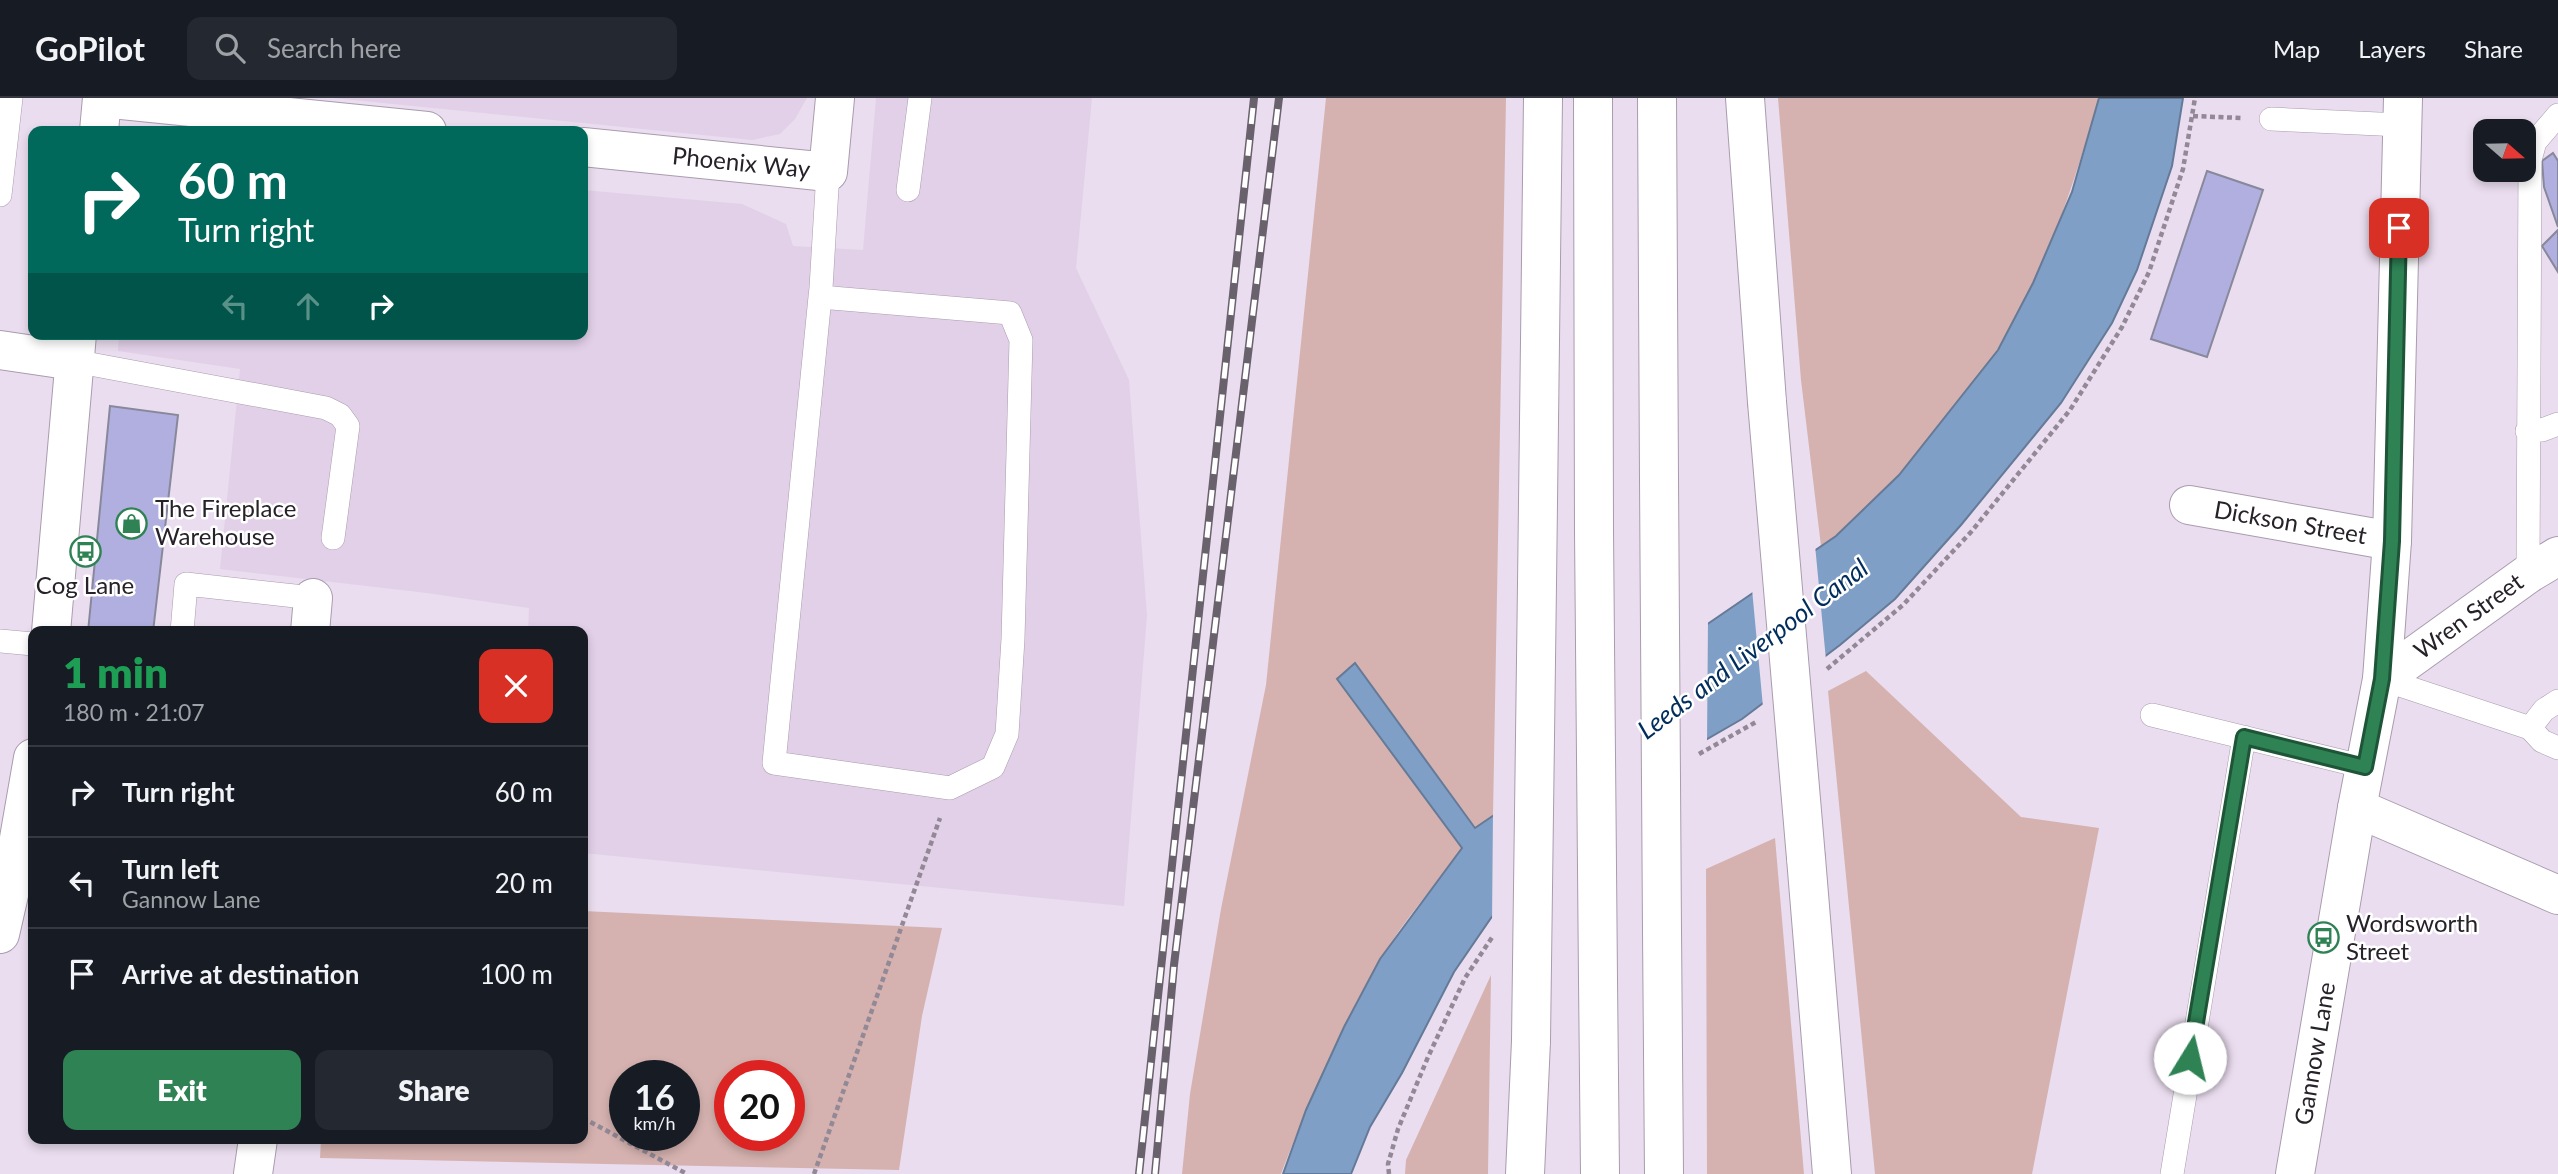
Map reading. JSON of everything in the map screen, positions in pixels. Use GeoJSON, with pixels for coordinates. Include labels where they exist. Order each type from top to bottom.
{"type":"FeatureCollection","features":[{"type":"Feature","properties":{"kind":"main road"},"geometry":{"type":"LineString","coordinates":[[99,126],[102,98],[378,126]]}},
{"type":"Feature","properties":{"kind":"main road","name":"Phoenix Way"},"geometry":{"type":"LineString","coordinates":[[588,148],[828,172],[835,98]]}},
{"type":"Feature","properties":{"kind":"main road"},"geometry":{"type":"LineString","coordinates":[[1525,1174],[1531,1041],[1543,98]]}},
{"type":"Feature","properties":{"kind":"main road"},"geometry":{"type":"LineString","coordinates":[[1593,98],[1600,1174]]}},
{"type":"Feature","properties":{"kind":"main road"},"geometry":{"type":"LineString","coordinates":[[1657,98],[1664,1174]]}},
{"type":"Feature","properties":{"kind":"main road"},"geometry":{"type":"LineString","coordinates":[[1745,98],[1767,402],[1832,1174]]}},
{"type":"Feature","properties":{"kind":"main road","name":"Gannow Lane"},"geometry":{"type":"LineString","coordinates":[[2295,1174],[2357,808],[2382,679],[2392,541],[2402,112]]}},
{"type":"Feature","properties":{"kind":"main road"},"geometry":{"type":"LineString","coordinates":[[0,351],[75,348],[52,626]]}},
{"type":"Feature","properties":{"kind":"main road","name":"Dickson Street"},"geometry":{"type":"LineString","coordinates":[[2189,505],[2392,541]]}},
{"type":"Feature","properties":{"kind":"main road","name":"Wren Street"},"geometry":{"type":"LineString","coordinates":[[2382,679],[2543,565]]}},
{"type":"Feature","properties":{"kind":"main road"},"geometry":{"type":"LineString","coordinates":[[2357,808],[2558,895]]}},
{"type":"Feature","properties":{"kind":"main road"},"geometry":{"type":"LineString","coordinates":[[0,934],[22,891],[28,818]]}},
{"type":"Feature","properties":{"kind":"main road"},"geometry":{"type":"LineString","coordinates":[[253,1174],[257,1144]]}},
{"type":"Feature","properties":{"kind":"lane"},"geometry":{"type":"LineString","coordinates":[[0,195],[12,98]]}},
{"type":"Feature","properties":{"kind":"lane"},"geometry":{"type":"LineString","coordinates":[[908,190],[920,98]]}},
{"type":"Feature","properties":{"kind":"lane"},"geometry":{"type":"LineString","coordinates":[[2270,119],[2402,112]]}},
{"type":"Feature","properties":{"kind":"lane"},"geometry":{"type":"LineString","coordinates":[[2543,565],[2527,431],[2530,160],[2535,142],[2558,115]]}},
{"type":"Feature","properties":{"kind":"lane"},"geometry":{"type":"LineString","coordinates":[[820,297],[1010,313],[1021,340],[1013,639],[1007,734],[993,767],[950,788],[774,763],[820,297],[828,172]]}},
{"type":"Feature","properties":{"kind":"lane"},"geometry":{"type":"LineString","coordinates":[[75,348],[326,408],[340,415],[348,426],[333,538]]}},
{"type":"Feature","properties":{"kind":"lane"},"geometry":{"type":"LineString","coordinates":[[2527,431],[2542,430],[2558,424]]}},
{"type":"Feature","properties":{"kind":"lane"},"geometry":{"type":"LineString","coordinates":[[182,626],[186,584],[312,615]]}},
{"type":"Feature","properties":{"kind":"lane"},"geometry":{"type":"LineString","coordinates":[[0,641],[28,644]]}},
{"type":"Feature","properties":{"kind":"lane"},"geometry":{"type":"LineString","coordinates":[[2382,679],[2530,729],[2542,741],[2558,748]]}},
{"type":"Feature","properties":{"kind":"lane"},"geometry":{"type":"LineString","coordinates":[[2530,729],[2544,710],[2558,701]]}},
{"type":"Feature","properties":{"kind":"lane"},"geometry":{"type":"LineString","coordinates":[[2152,715],[2365,767]]}},
{"type":"Feature","properties":{"kind":"lane"},"geometry":{"type":"LineString","coordinates":[[2172,1174],[2244,737]]}},
{"type":"Feature","properties":{"kind":"path"},"geometry":{"type":"LineString","coordinates":[[2193,116],[2270,119]]}},
{"type":"Feature","properties":{"kind":"path"},"geometry":{"type":"LineString","coordinates":[[814,1174],[950,788]]}},
{"type":"Feature","properties":{"kind":"path"},"geometry":{"type":"LineString","coordinates":[[588,1121],[687,1174]]}},
{"type":"Feature","properties":{"kind":"shaded area"},"geometry":{"type":"Polygon","coordinates":[[[333,98],[807,98],[795,119],[780,134],[752,140],[333,98]]]}},
{"type":"Feature","properties":{"kind":"shaded area"},"geometry":{"type":"Polygon","coordinates":[[[876,98],[1092,98],[1076,268],[1129,380],[1147,615],[1124,906],[588,853],[588,626],[528,626],[529,608],[427,593],[220,569],[240,369],[118,351],[119,340],[588,340],[588,190],[742,204],[786,224],[793,246],[863,250],[876,98]]]}},
{"type":"Feature","properties":{"kind":"shaded area"},"geometry":{"type":"Polygon","coordinates":[[[1326,98],[1506,98],[1493,815],[1476,828],[1356,664],[1337,679],[1463,848],[1399,931],[1365,986],[1326,1065],[1281,1174],[1182,1174],[1190,1094],[1221,909],[1266,685],[1326,98]]]}},
{"type":"Feature","properties":{"kind":"shaded area"},"geometry":{"type":"Polygon","coordinates":[[[1778,98],[2099,98],[2057,227],[2031,289],[1998,349],[1962,399],[1888,487],[1863,512],[1821,546],[1801,380],[1778,98]]]}},
{"type":"Feature","properties":{"kind":"shaded area"},"geometry":{"type":"Polygon","coordinates":[[[1866,671],[2021,817],[2099,828],[2032,1174],[1875,1174],[1828,691],[1866,671]]]}},
{"type":"Feature","properties":{"kind":"shaded area"},"geometry":{"type":"Polygon","coordinates":[[[1775,838],[1804,1174],[1707,1174],[1706,869],[1775,838]]]}},
{"type":"Feature","properties":{"kind":"shaded area"},"geometry":{"type":"Polygon","coordinates":[[[588,911],[942,928],[922,1016],[899,1170],[320,1158],[321,1144],[588,1144],[588,911]]]}},
{"type":"Feature","properties":{"kind":"shaded area"},"geometry":{"type":"Polygon","coordinates":[[[1491,975],[1488,1174],[1405,1174],[1406,1160],[1491,975]]]}},
{"type":"Feature","properties":{"kind":"water","name":"Leeds and Liverpool Canal"},"geometry":{"type":"Polygon","coordinates":[[[2099,98],[2183,98],[2172,166],[2137,270],[2112,323],[2061,403],[1961,525],[1895,599],[1840,645],[1742,719],[1636,780],[1538,870],[1491,918],[1454,972],[1402,1073],[1370,1127],[1351,1174],[1283,1174],[1306,1110],[1344,1027],[1380,959],[1462,848],[1337,679],[1355,663],[1475,828],[1497,813],[1617,686],[1836,536],[1899,475],[1998,350],[2033,283],[2072,192],[2099,98]]]}},
{"type":"Feature","properties":{"kind":"pier"},"geometry":{"type":"Polygon","coordinates":[[[1815,545],[1826,660],[1763,707],[1752,589],[1815,545]]]}},
{"type":"Feature","properties":{"kind":"pier"},"geometry":{"type":"Polygon","coordinates":[[[1708,620],[1707,743],[1638,783],[1540,872],[1492,923],[1493,811],[1615,683],[1708,620]]]}},
{"type":"Feature","properties":{"kind":"building"},"geometry":{"type":"Polygon","coordinates":[[[2553,153],[2558,161],[2558,227],[2544,187],[2542,161],[2553,153]]]}},
{"type":"Feature","properties":{"kind":"building"},"geometry":{"type":"Polygon","coordinates":[[[2207,171],[2263,190],[2207,357],[2151,339],[2207,171]]]}},
{"type":"Feature","properties":{"kind":"building"},"geometry":{"type":"Polygon","coordinates":[[[2558,230],[2558,272],[2542,246],[2558,230]]]}},
{"type":"Feature","properties":{"kind":"building","name":"The Fireplace Warehouse"},"geometry":{"type":"Polygon","coordinates":[[[110,406],[178,415],[154,626],[89,626],[110,406]]]}},
{"type":"Feature","properties":{"kind":"railway"},"geometry":{"type":"LineString","coordinates":[[1139,1174],[1254,98]]}},
{"type":"Feature","properties":{"kind":"railway"},"geometry":{"type":"LineString","coordinates":[[1155,1174],[1174,965],[1279,98]]}},
{"type":"Feature","properties":{"kind":"place","name":"The Fireplace Warehouse"},"geometry":{"type":"Point","coordinates":[132,523]}},
{"type":"Feature","properties":{"kind":"place","name":"Cog Lane"},"geometry":{"type":"Point","coordinates":[85,552]}},
{"type":"Feature","properties":{"kind":"place","name":"Wordsworth Street"},"geometry":{"type":"Point","coordinates":[2323,938]}},
{"type":"Feature","properties":{"kind":"route"},"geometry":{"type":"LineString","coordinates":[[2190,1058],[2244,737],[2365,767],[2382,679],[2392,541],[2399,228]]}}]}
